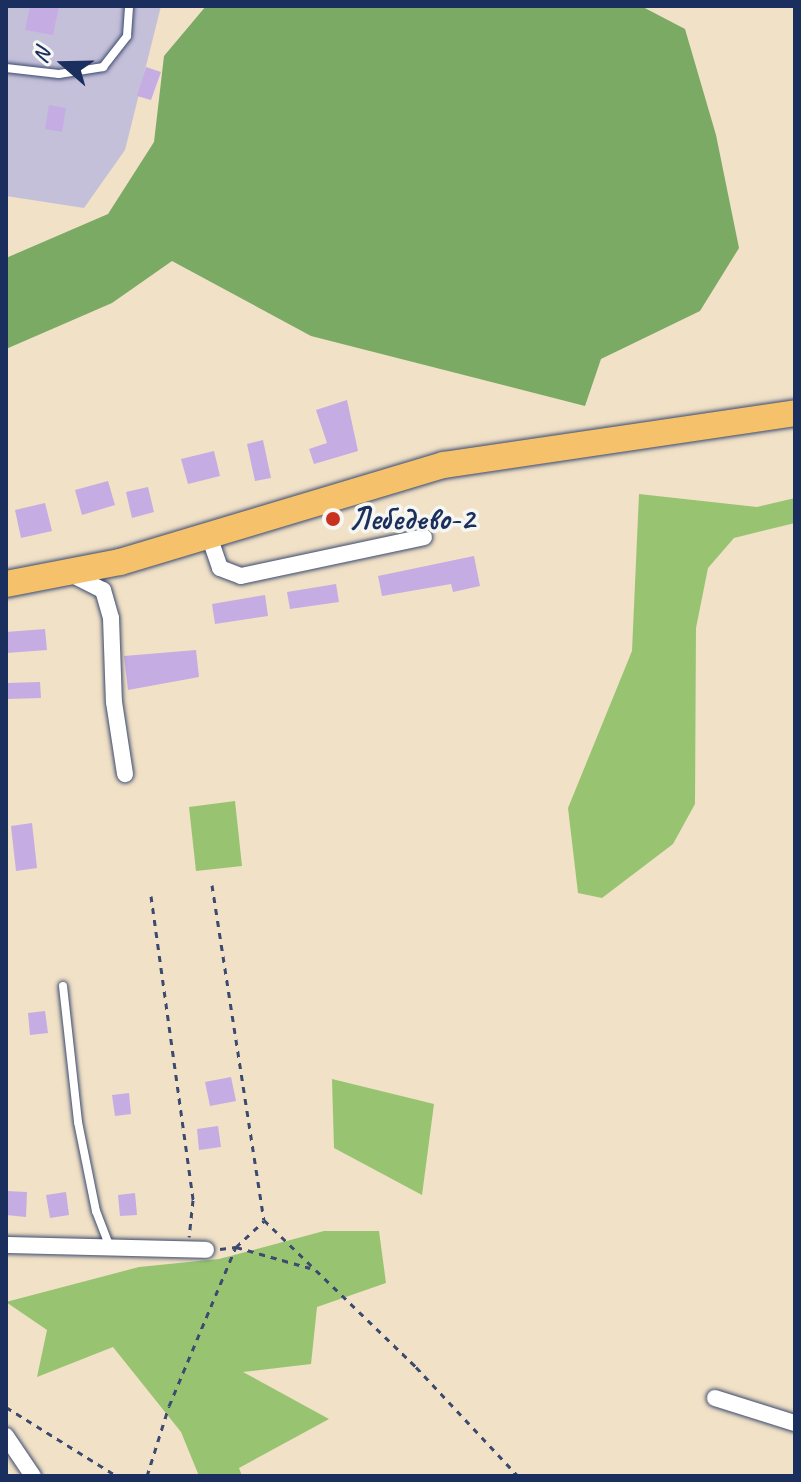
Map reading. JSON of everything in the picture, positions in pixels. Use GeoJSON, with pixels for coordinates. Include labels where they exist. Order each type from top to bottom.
{"type":"FeatureCollection","features":[{"type":"Feature","properties":{"kind":"main road"},"geometry":{"type":"LineString","coordinates":[[6,584],[71,574],[374,482],[472,459],[795,413]]}},
{"type":"Feature","properties":{"kind":"street"},"geometry":{"type":"LineString","coordinates":[[208,533],[220,568],[241,576],[424,537]]}},
{"type":"Feature","properties":{"kind":"street"},"geometry":{"type":"LineString","coordinates":[[71,574],[103,590],[111,618],[114,702],[125,774]]}},
{"type":"Feature","properties":{"kind":"street"},"geometry":{"type":"LineString","coordinates":[[6,1245],[112,1252],[206,1250]]}},
{"type":"Feature","properties":{"kind":"street"},"geometry":{"type":"LineString","coordinates":[[715,1398],[795,1423]]}},
{"type":"Feature","properties":{"kind":"street"},"geometry":{"type":"LineString","coordinates":[[6,1436],[33,1476]]}},
{"type":"Feature","properties":{"kind":"lane"},"geometry":{"type":"LineString","coordinates":[[6,68],[59,74],[103,67],[127,36],[129,6]]}},
{"type":"Feature","properties":{"kind":"lane"},"geometry":{"type":"LineString","coordinates":[[63,986],[78,1122],[96,1211],[112,1252]]}},
{"type":"Feature","properties":{"kind":"path"},"geometry":{"type":"LineString","coordinates":[[212,885],[264,1220],[416,1367],[518,1476]]}},
{"type":"Feature","properties":{"kind":"path"},"geometry":{"type":"LineString","coordinates":[[151,896],[193,1200],[193,1228],[182,1251]]}},
{"type":"Feature","properties":{"kind":"path"},"geometry":{"type":"LineString","coordinates":[[147,1476],[169,1406],[236,1247],[264,1220]]}},
{"type":"Feature","properties":{"kind":"path"},"geometry":{"type":"LineString","coordinates":[[206,1250],[236,1247],[313,1269]]}},
{"type":"Feature","properties":{"kind":"path"},"geometry":{"type":"LineString","coordinates":[[6,1407],[117,1476]]}},
{"type":"Feature","properties":{"kind":"shaded area"},"geometry":{"type":"Polygon","coordinates":[[[6,6],[161,6],[125,150],[84,208],[6,196],[6,6]]]}},
{"type":"Feature","properties":{"kind":"green space"},"geometry":{"type":"Polygon","coordinates":[[[206,6],[641,6],[685,29],[716,135],[739,248],[700,311],[601,359],[585,406],[311,336],[172,261],[112,303],[6,349],[6,258],[108,214],[154,142],[164,56],[206,6]]]}},
{"type":"Feature","properties":{"kind":"green space"},"geometry":{"type":"Polygon","coordinates":[[[639,494],[757,507],[795,498],[795,523],[734,538],[708,568],[696,628],[695,804],[673,844],[602,898],[578,893],[568,808],[632,651],[639,494]]]}},
{"type":"Feature","properties":{"kind":"green space"},"geometry":{"type":"Polygon","coordinates":[[[235,801],[242,866],[196,871],[189,807],[235,801]]]}},
{"type":"Feature","properties":{"kind":"green space"},"geometry":{"type":"Polygon","coordinates":[[[332,1079],[434,1104],[422,1195],[334,1148],[332,1079]]]}},
{"type":"Feature","properties":{"kind":"green space"},"geometry":{"type":"Polygon","coordinates":[[[324,1231],[379,1231],[386,1283],[317,1307],[311,1364],[243,1372],[329,1419],[239,1468],[242,1476],[199,1476],[181,1432],[113,1347],[37,1377],[47,1330],[6,1302],[139,1267],[219,1259],[324,1231]]]}},
{"type":"Feature","properties":{"kind":"building"},"geometry":{"type":"Polygon","coordinates":[[[30,6],[59,6],[53,35],[25,30],[30,6]]]}},
{"type":"Feature","properties":{"kind":"building"},"geometry":{"type":"Polygon","coordinates":[[[146,67],[161,72],[151,100],[137,96],[146,67]]]}},
{"type":"Feature","properties":{"kind":"building"},"geometry":{"type":"Polygon","coordinates":[[[49,105],[66,108],[62,132],[45,129],[49,105]]]}},
{"type":"Feature","properties":{"kind":"building"},"geometry":{"type":"Polygon","coordinates":[[[347,400],[358,451],[314,464],[309,449],[327,443],[316,410],[347,400]]]}},
{"type":"Feature","properties":{"kind":"building"},"geometry":{"type":"Polygon","coordinates":[[[263,440],[271,478],[255,481],[247,444],[263,440]]]}},
{"type":"Feature","properties":{"kind":"building"},"geometry":{"type":"Polygon","coordinates":[[[214,451],[220,476],[188,484],[181,459],[214,451]]]}},
{"type":"Feature","properties":{"kind":"building"},"geometry":{"type":"Polygon","coordinates":[[[108,481],[115,505],[82,515],[75,490],[108,481]]]}},
{"type":"Feature","properties":{"kind":"building"},"geometry":{"type":"Polygon","coordinates":[[[148,487],[154,512],[132,518],[126,492],[148,487]]]}},
{"type":"Feature","properties":{"kind":"building"},"geometry":{"type":"Polygon","coordinates":[[[45,503],[52,531],[21,538],[15,510],[45,503]]]}},
{"type":"Feature","properties":{"kind":"building"},"geometry":{"type":"Polygon","coordinates":[[[474,556],[480,586],[453,592],[451,584],[382,596],[378,576],[474,556]]]}},
{"type":"Feature","properties":{"kind":"building"},"geometry":{"type":"Polygon","coordinates":[[[336,584],[339,602],[290,609],[287,592],[336,584]]]}},
{"type":"Feature","properties":{"kind":"building"},"geometry":{"type":"Polygon","coordinates":[[[265,595],[268,616],[215,624],[212,604],[265,595]]]}},
{"type":"Feature","properties":{"kind":"building"},"geometry":{"type":"Polygon","coordinates":[[[45,629],[47,650],[6,653],[6,632],[45,629]]]}},
{"type":"Feature","properties":{"kind":"building"},"geometry":{"type":"Polygon","coordinates":[[[196,650],[199,677],[128,690],[124,656],[196,650]]]}},
{"type":"Feature","properties":{"kind":"building"},"geometry":{"type":"Polygon","coordinates":[[[40,682],[41,698],[8,699],[7,683],[40,682]]]}},
{"type":"Feature","properties":{"kind":"building"},"geometry":{"type":"Polygon","coordinates":[[[32,823],[37,868],[16,871],[11,826],[32,823]]]}},
{"type":"Feature","properties":{"kind":"building"},"geometry":{"type":"Polygon","coordinates":[[[45,1011],[48,1033],[30,1035],[28,1013],[45,1011]]]}},
{"type":"Feature","properties":{"kind":"building"},"geometry":{"type":"Polygon","coordinates":[[[231,1077],[236,1101],[210,1106],[205,1082],[231,1077]]]}},
{"type":"Feature","properties":{"kind":"building"},"geometry":{"type":"Polygon","coordinates":[[[129,1093],[131,1114],[115,1116],[112,1095],[129,1093]]]}},
{"type":"Feature","properties":{"kind":"building"},"geometry":{"type":"Polygon","coordinates":[[[218,1126],[221,1147],[199,1150],[197,1129],[218,1126]]]}},
{"type":"Feature","properties":{"kind":"building"},"geometry":{"type":"Polygon","coordinates":[[[6,1191],[27,1192],[26,1217],[6,1215],[6,1191]]]}},
{"type":"Feature","properties":{"kind":"building"},"geometry":{"type":"Polygon","coordinates":[[[66,1192],[69,1215],[50,1218],[46,1195],[66,1192]]]}},
{"type":"Feature","properties":{"kind":"building"},"geometry":{"type":"Polygon","coordinates":[[[135,1193],[137,1215],[120,1216],[118,1195],[135,1193]]]}},
{"type":"Feature","properties":{"kind":"place","name":"Лебедево-2"},"geometry":{"type":"Point","coordinates":[333,519]}}]}
